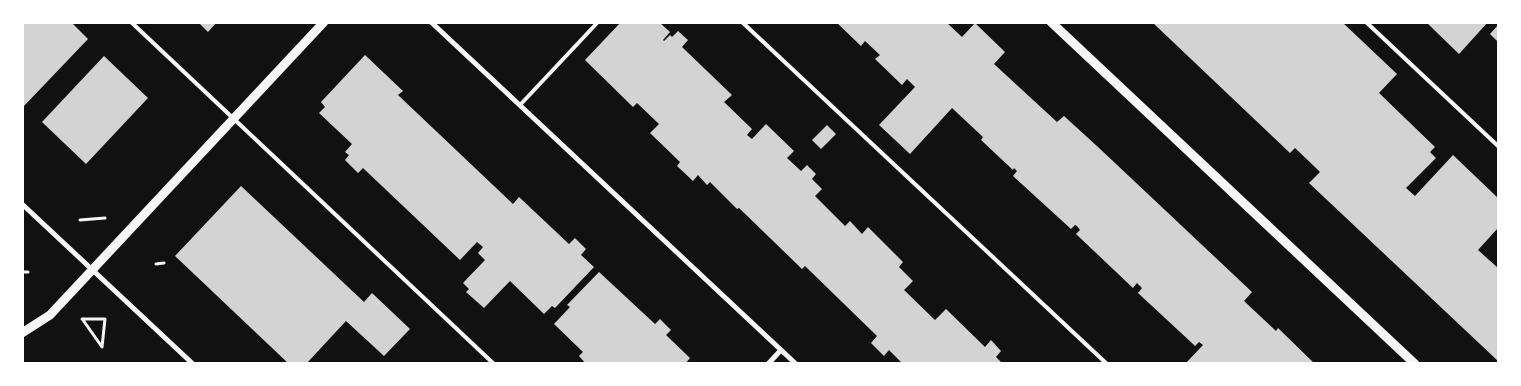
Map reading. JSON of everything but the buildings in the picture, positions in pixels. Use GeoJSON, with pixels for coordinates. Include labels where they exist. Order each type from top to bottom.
{"type":"FeatureCollection","features":[{"type":"Feature","properties":{"kind":"street"},"geometry":{"type":"LineString","coordinates":[[22,333],[50,315],[324,22]]}},
{"type":"Feature","properties":{"kind":"street"},"geometry":{"type":"LineString","coordinates":[[431,22],[796,364]]}},
{"type":"Feature","properties":{"kind":"street"},"geometry":{"type":"LineString","coordinates":[[1051,22],[1415,364]]}},
{"type":"Feature","properties":{"kind":"street"},"geometry":{"type":"LineString","coordinates":[[22,204],[193,364]]}},
{"type":"Feature","properties":{"kind":"street"},"geometry":{"type":"LineString","coordinates":[[768,364],[781,350]]}},
{"type":"Feature","properties":{"kind":"lane"},"geometry":{"type":"LineString","coordinates":[[131,22],[494,364]]}},
{"type":"Feature","properties":{"kind":"lane"},"geometry":{"type":"LineString","coordinates":[[520,105],[598,22]]}},
{"type":"Feature","properties":{"kind":"lane"},"geometry":{"type":"LineString","coordinates":[[742,22],[1107,364]]}},
{"type":"Feature","properties":{"kind":"lane"},"geometry":{"type":"LineString","coordinates":[[1366,22],[1498,146]]}},
{"type":"Feature","properties":{"kind":"path"},"geometry":{"type":"LineString","coordinates":[[80,220],[105,218]]}},
{"type":"Feature","properties":{"kind":"path"},"geometry":{"type":"LineString","coordinates":[[156,264],[164,263]]}},
{"type":"Feature","properties":{"kind":"path"},"geometry":{"type":"LineString","coordinates":[[22,272],[28,272]]}},
{"type":"Feature","properties":{"kind":"path"},"geometry":{"type":"LineString","coordinates":[[82,319],[105,319],[102,347],[92,333],[82,319]]}}]}
